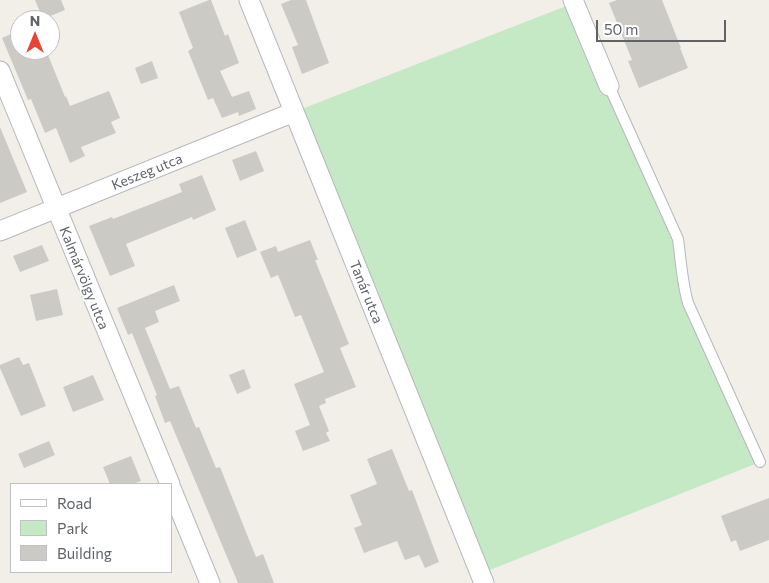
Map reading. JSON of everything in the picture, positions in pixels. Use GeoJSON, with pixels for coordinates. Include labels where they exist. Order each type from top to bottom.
{"type":"FeatureCollection","features":[{"type":"Feature","properties":{"kind":"street","name":"Tanár utca"},"geometry":{"type":"LineString","coordinates":[[249,0],[484,583]]}},
{"type":"Feature","properties":{"kind":"street"},"geometry":{"type":"LineString","coordinates":[[573,0],[609,86]]}},
{"type":"Feature","properties":{"kind":"street","name":"Kalmárvölgy utca"},"geometry":{"type":"LineString","coordinates":[[0,71],[170,483]]}},
{"type":"Feature","properties":{"kind":"street","name":"Keszeg utca"},"geometry":{"type":"LineString","coordinates":[[0,231],[294,112]]}},
{"type":"Feature","properties":{"kind":"street"},"geometry":{"type":"LineString","coordinates":[[172,490],[210,583]]}},
{"type":"Feature","properties":{"kind":"lane"},"geometry":{"type":"LineString","coordinates":[[609,86],[678,239],[683,287],[688,303],[760,462]]}},
{"type":"Feature","properties":{"kind":"green space"},"geometry":{"type":"Polygon","coordinates":[[[574,3],[678,239],[683,287],[760,462],[480,574],[294,112],[574,3]]]}},
{"type":"Feature","properties":{"kind":"building"},"geometry":{"type":"Polygon","coordinates":[[[35,0],[61,0],[65,10],[60,12],[60,10],[39,10],[35,0]]]}},
{"type":"Feature","properties":{"kind":"building"},"geometry":{"type":"Polygon","coordinates":[[[211,0],[225,36],[228,34],[239,63],[220,71],[232,97],[249,91],[256,109],[239,116],[238,112],[222,118],[213,98],[208,100],[188,51],[193,48],[179,12],[211,0]]]}},
{"type":"Feature","properties":{"kind":"building"},"geometry":{"type":"Polygon","coordinates":[[[291,0],[306,0],[329,63],[302,74],[292,47],[298,45],[281,4],[291,0]]]}},
{"type":"Feature","properties":{"kind":"building"},"geometry":{"type":"Polygon","coordinates":[[[617,0],[662,0],[688,68],[639,88],[628,61],[632,60],[609,3],[617,0]]]}},
{"type":"Feature","properties":{"kind":"building"},"geometry":{"type":"Polygon","coordinates":[[[10,34],[10,57],[2,38],[10,34]]]}},
{"type":"Feature","properties":{"kind":"building"},"geometry":{"type":"Polygon","coordinates":[[[11,60],[50,60],[70,106],[109,91],[120,118],[111,122],[116,133],[81,147],[85,156],[70,163],[56,128],[45,133],[31,99],[28,100],[11,60]]]}},
{"type":"Feature","properties":{"kind":"building"},"geometry":{"type":"Polygon","coordinates":[[[152,61],[158,78],[141,84],[135,68],[152,61]]]}},
{"type":"Feature","properties":{"kind":"building"},"geometry":{"type":"Polygon","coordinates":[[[0,127],[27,192],[0,203],[0,127]]]}},
{"type":"Feature","properties":{"kind":"building"},"geometry":{"type":"Polygon","coordinates":[[[256,151],[264,171],[240,181],[232,160],[256,151]]]}},
{"type":"Feature","properties":{"kind":"building"},"geometry":{"type":"Polygon","coordinates":[[[202,175],[216,210],[193,220],[192,217],[126,244],[135,266],[110,276],[89,226],[112,217],[113,219],[182,192],[179,184],[202,175]]]}},
{"type":"Feature","properties":{"kind":"building"},"geometry":{"type":"Polygon","coordinates":[[[245,220],[257,250],[237,258],[225,228],[245,220]]]}},
{"type":"Feature","properties":{"kind":"building"},"geometry":{"type":"Polygon","coordinates":[[[310,240],[318,260],[315,260],[349,344],[340,348],[356,387],[325,399],[326,403],[319,406],[329,431],[326,433],[330,441],[303,451],[295,431],[310,425],[294,384],[324,372],[301,315],[295,317],[278,275],[271,278],[260,252],[276,246],[278,252],[310,240]]]}},
{"type":"Feature","properties":{"kind":"building"},"geometry":{"type":"Polygon","coordinates":[[[42,245],[49,261],[20,272],[13,256],[42,245]]]}},
{"type":"Feature","properties":{"kind":"building"},"geometry":{"type":"Polygon","coordinates":[[[174,285],[180,301],[155,311],[159,322],[145,328],[170,389],[179,386],[196,428],[199,427],[216,468],[220,467],[256,557],[263,554],[274,583],[238,583],[170,421],[165,423],[155,396],[157,395],[132,333],[128,335],[117,308],[174,285]]]}},
{"type":"Feature","properties":{"kind":"building"},"geometry":{"type":"Polygon","coordinates":[[[57,289],[63,315],[36,321],[30,295],[57,289]]]}},
{"type":"Feature","properties":{"kind":"building"},"geometry":{"type":"Polygon","coordinates":[[[19,357],[23,365],[29,363],[46,406],[21,416],[0,368],[0,365],[19,357]]]}},
{"type":"Feature","properties":{"kind":"building"},"geometry":{"type":"Polygon","coordinates":[[[244,369],[251,388],[237,394],[229,375],[244,369]]]}},
{"type":"Feature","properties":{"kind":"building"},"geometry":{"type":"Polygon","coordinates":[[[93,375],[104,400],[73,412],[63,387],[93,375]]]}},
{"type":"Feature","properties":{"kind":"building"},"geometry":{"type":"Polygon","coordinates":[[[49,441],[55,455],[24,468],[18,454],[49,441]]]}},
{"type":"Feature","properties":{"kind":"building"},"geometry":{"type":"Polygon","coordinates":[[[392,449],[409,491],[412,490],[439,562],[425,568],[419,555],[405,560],[397,541],[364,553],[354,528],[362,525],[350,495],[377,484],[367,459],[392,449]]]}},
{"type":"Feature","properties":{"kind":"building"},"geometry":{"type":"Polygon","coordinates":[[[131,456],[141,481],[135,483],[110,483],[103,467],[131,456]]]}},
{"type":"Feature","properties":{"kind":"building"},"geometry":{"type":"Polygon","coordinates":[[[769,498],[769,540],[740,551],[736,540],[731,542],[721,516],[769,498]]]}}]}
